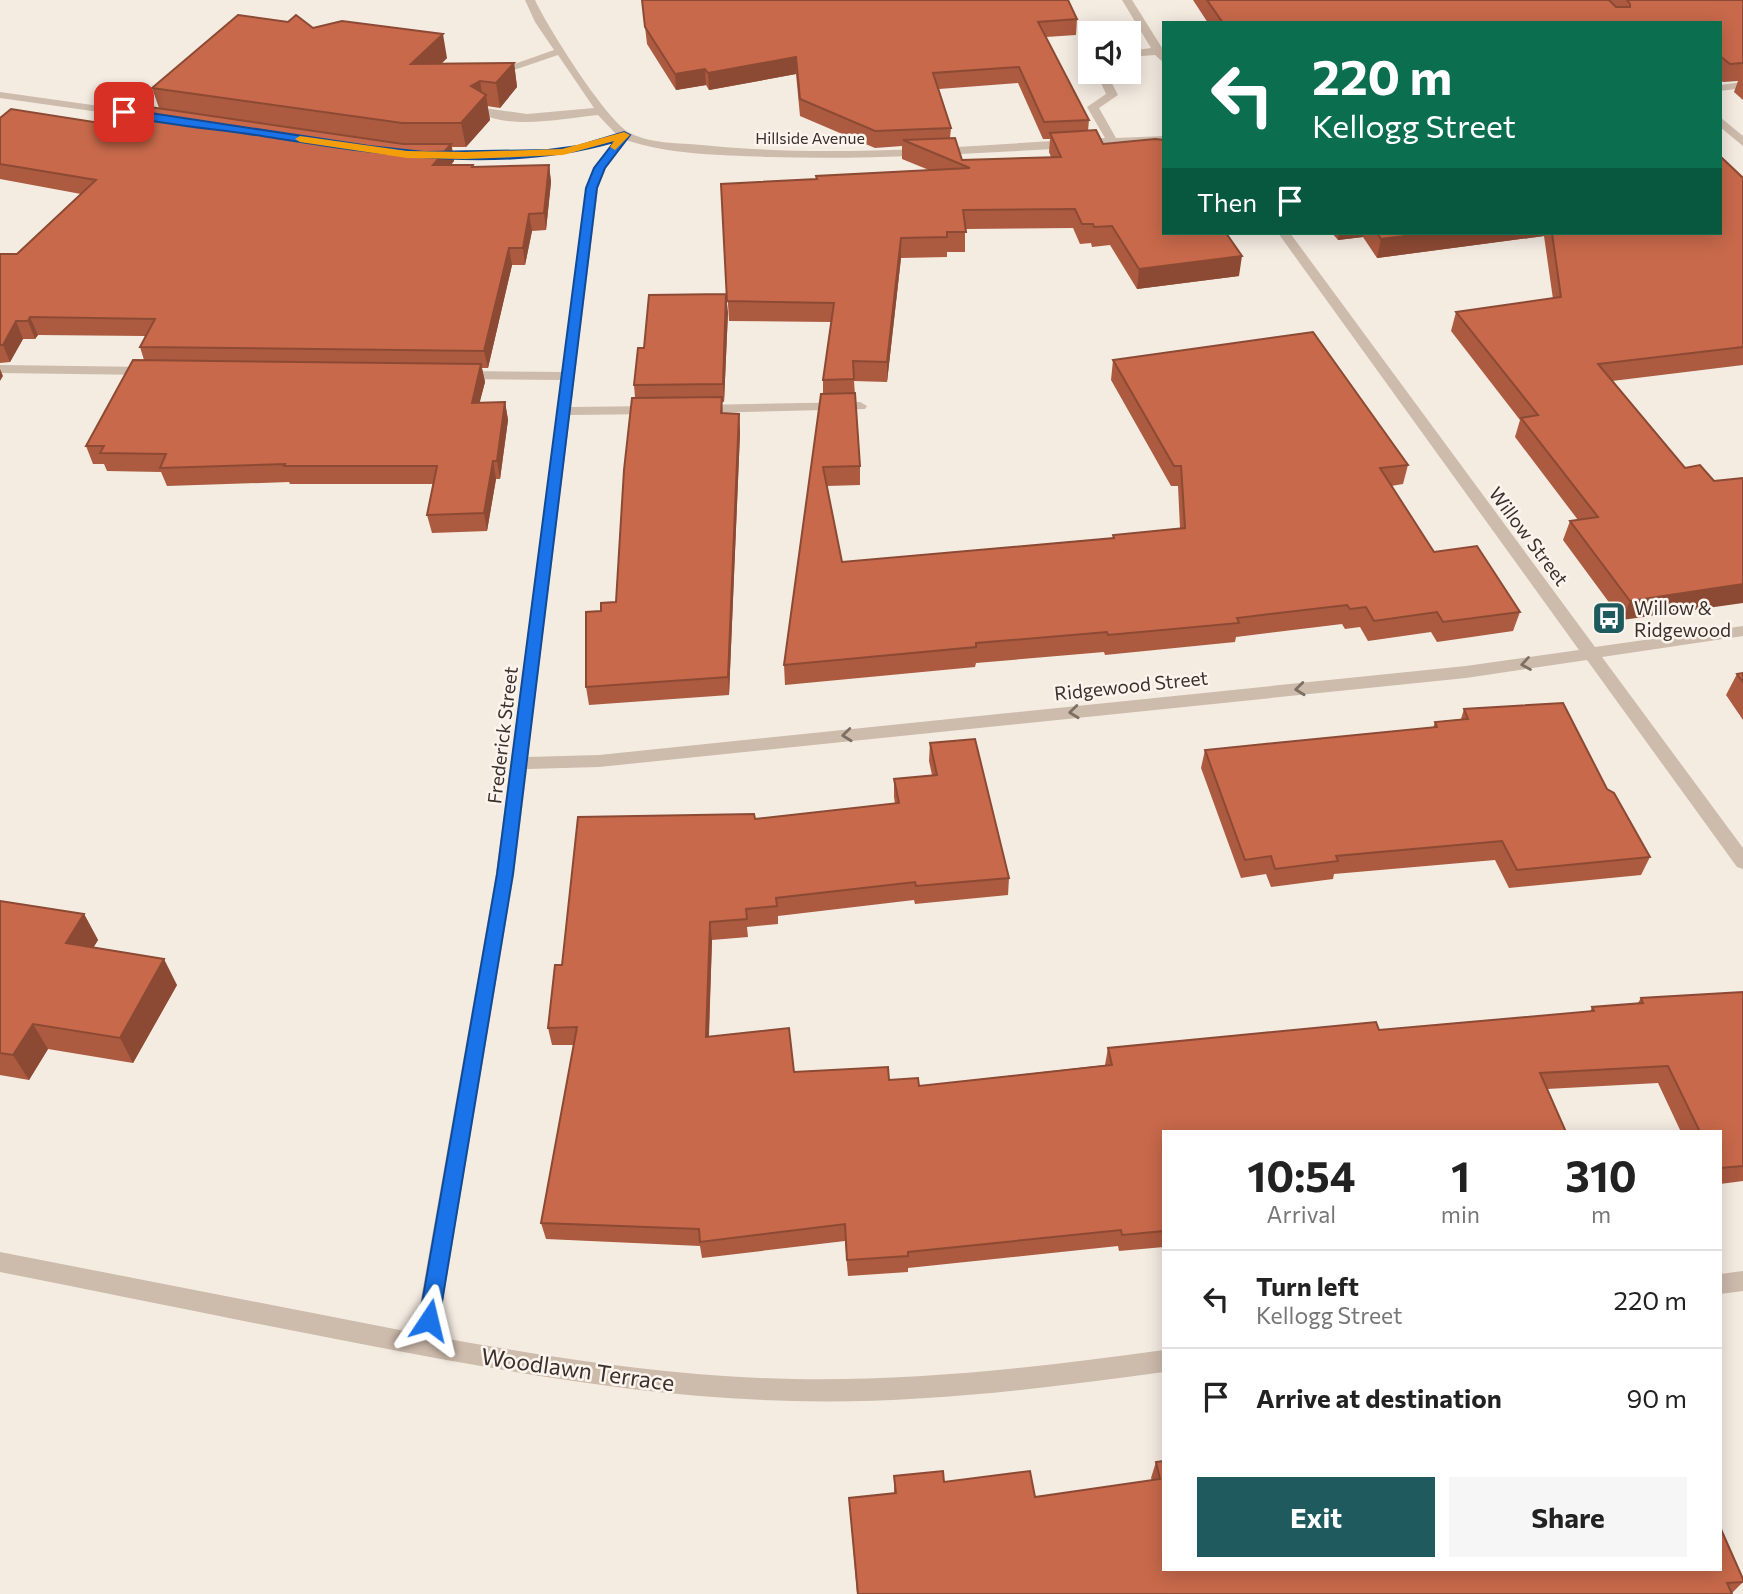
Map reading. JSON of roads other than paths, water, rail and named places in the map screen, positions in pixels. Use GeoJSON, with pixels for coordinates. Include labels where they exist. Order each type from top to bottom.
{"type":"FeatureCollection","features":[{"type":"Feature","properties":{"kind":"street","name":"Hillside Avenue"},"geometry":{"type":"LineString","coordinates":[[530,0],[560,51],[608,122],[624,135],[647,143],[680,148],[804,155],[1162,139]]}},
{"type":"Feature","properties":{"kind":"street"},"geometry":{"type":"LineString","coordinates":[[1127,0],[1161,56]]}},
{"type":"Feature","properties":{"kind":"street"},"geometry":{"type":"LineString","coordinates":[[477,82],[506,67],[560,51]]}},
{"type":"Feature","properties":{"kind":"street"},"geometry":{"type":"LineString","coordinates":[[1141,55],[1161,56]]}},
{"type":"Feature","properties":{"kind":"street"},"geometry":{"type":"LineString","coordinates":[[1107,84],[1112,95],[1093,107],[1113,142]]}},
{"type":"Feature","properties":{"kind":"street"},"geometry":{"type":"LineString","coordinates":[[1722,88],[1743,85]]}},
{"type":"Feature","properties":{"kind":"street"},"geometry":{"type":"LineString","coordinates":[[0,95],[175,120]]}},
{"type":"Feature","properties":{"kind":"street"},"geometry":{"type":"LineString","coordinates":[[484,111],[497,116],[518,116],[600,111]]}},
{"type":"Feature","properties":{"kind":"street"},"geometry":{"type":"LineString","coordinates":[[1722,122],[1743,142]]}},
{"type":"Feature","properties":{"kind":"street"},"geometry":{"type":"LineString","coordinates":[[416,155],[548,154],[579,149],[624,135]]}},
{"type":"Feature","properties":{"kind":"street","name":"Frederick Street"},"geometry":{"type":"LineString","coordinates":[[424,1346],[505,874],[592,188],[600,168],[624,135]]}},
{"type":"Feature","properties":{"kind":"street","name":"Willow Street"},"geometry":{"type":"LineString","coordinates":[[1285,235],[1743,862]]}},
{"type":"Feature","properties":{"kind":"street"},"geometry":{"type":"LineString","coordinates":[[0,369],[166,371]]}},
{"type":"Feature","properties":{"kind":"street"},"geometry":{"type":"LineString","coordinates":[[444,374],[568,376]]}},
{"type":"Feature","properties":{"kind":"street"},"geometry":{"type":"LineString","coordinates":[[564,411],[860,406]]}},
{"type":"Feature","properties":{"kind":"street","name":"Ridgewood Street"},"geometry":{"type":"LineString","coordinates":[[520,763],[599,761],[1466,672],[1743,631]]}},
{"type":"Feature","properties":{"kind":"street","name":"Woodlawn Terrace"},"geometry":{"type":"LineString","coordinates":[[0,1262],[424,1346],[591,1373],[675,1383],[791,1390],[923,1389],[1162,1361]]}},
{"type":"Feature","properties":{"kind":"street"},"geometry":{"type":"LineString","coordinates":[[1722,1284],[1743,1281]]}},
{"type":"Feature","properties":{"kind":"place","name":"Willow & Ridgewood"},"geometry":{"type":"Point","coordinates":[1609,618]}}]}
